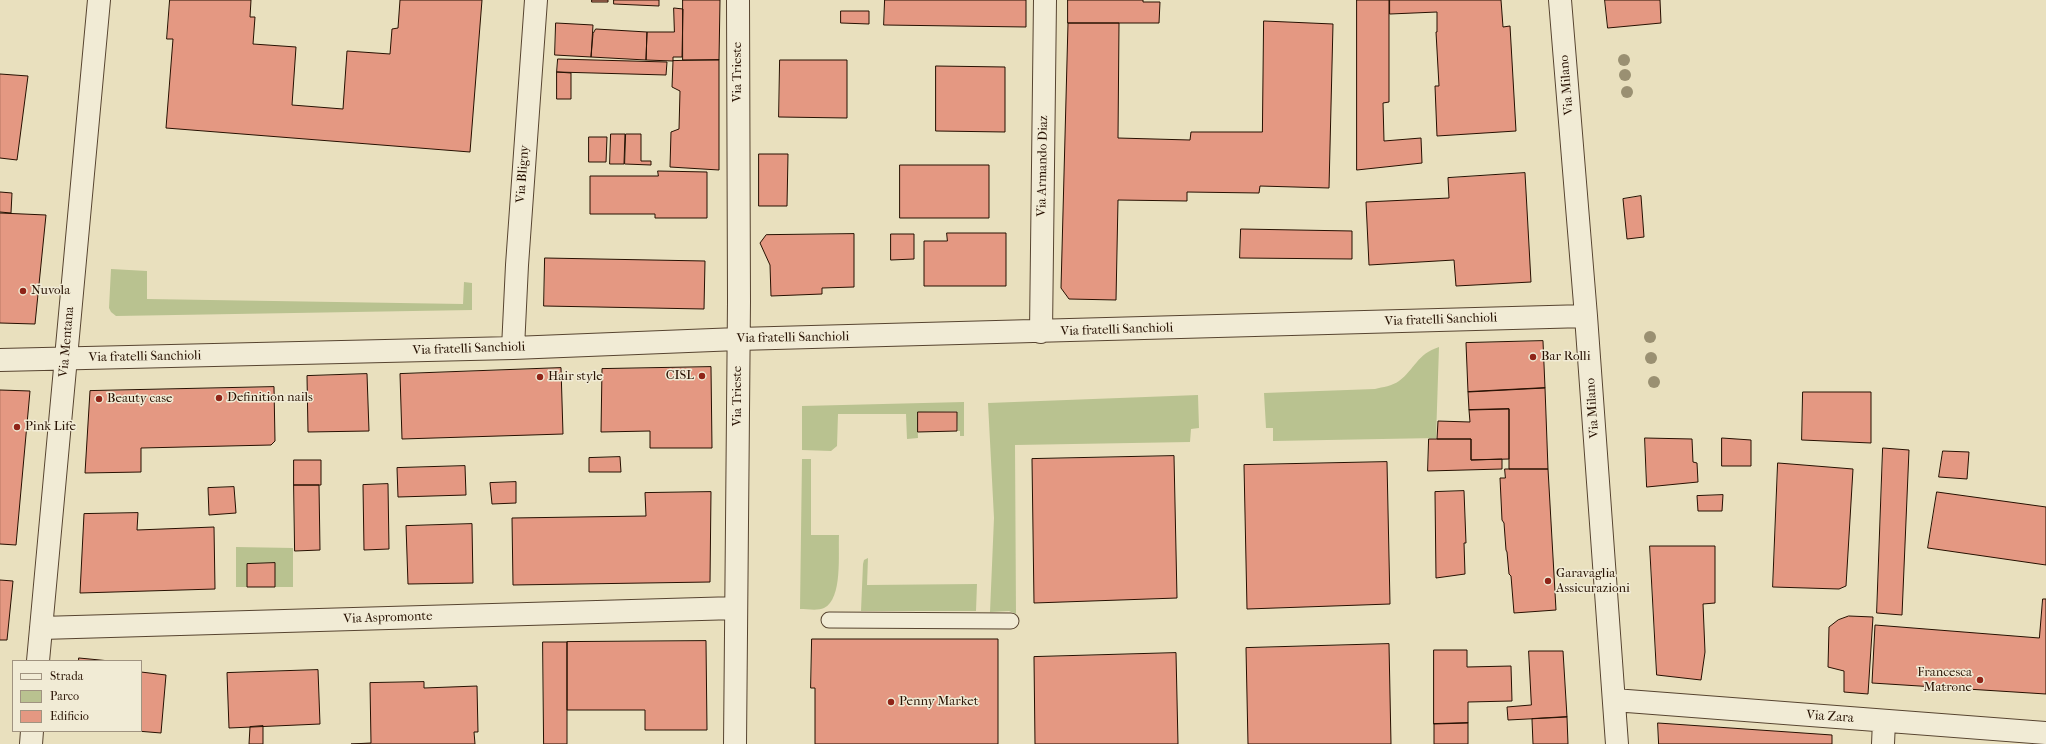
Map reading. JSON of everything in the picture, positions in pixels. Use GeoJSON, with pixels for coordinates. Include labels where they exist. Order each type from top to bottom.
{"type":"FeatureCollection","features":[{"type":"Feature","properties":{"kind":"street","name":"Via Mentana"},"geometry":{"type":"LineString","coordinates":[[38,660],[99,0]]}},
{"type":"Feature","properties":{"kind":"street","name":"Via Bligny"},"geometry":{"type":"LineString","coordinates":[[513,348],[517,265],[536,0]]}},
{"type":"Feature","properties":{"kind":"street","name":"Via Trieste"},"geometry":{"type":"LineString","coordinates":[[735,744],[738,339],[738,0]]}},
{"type":"Feature","properties":{"kind":"street","name":"Via Armando Diaz"},"geometry":{"type":"LineString","coordinates":[[1041,332],[1045,0]]}},
{"type":"Feature","properties":{"kind":"street","name":"Via Milano"},"geometry":{"type":"LineString","coordinates":[[1560,0],[1586,316],[1617,744]]}},
{"type":"Feature","properties":{"kind":"street","name":"Via fratelli Sanchioli"},"geometry":{"type":"LineString","coordinates":[[0,360],[513,348],[738,339],[1041,332],[1586,316]]}},
{"type":"Feature","properties":{"kind":"street","name":"Via Aspromonte"},"geometry":{"type":"LineString","coordinates":[[41,628],[736,608]]}},
{"type":"Feature","properties":{"kind":"street","name":"Via Zara"},"geometry":{"type":"LineString","coordinates":[[1614,700],[2046,733]]}},
{"type":"Feature","properties":{"kind":"street"},"geometry":{"type":"LineString","coordinates":[[1883,744],[1884,721]]}},
{"type":"Feature","properties":{"kind":"street"},"geometry":{"type":"LineString","coordinates":[[31,744],[32,732]]}},
{"type":"Feature","properties":{"kind":"lane"},"geometry":{"type":"LineString","coordinates":[[829,620],[1011,621]]}},
{"type":"Feature","properties":{"kind":"green space"},"geometry":{"type":"Polygon","coordinates":[[[111,269],[147,271],[147,299],[463,304],[464,282],[472,283],[472,310],[116,316],[109,308],[111,269]]]}},
{"type":"Feature","properties":{"kind":"green space"},"geometry":{"type":"Polygon","coordinates":[[[1439,347],[1436,438],[1273,441],[1273,428],[1266,428],[1264,393],[1375,389],[1387,386],[1399,381],[1421,358],[1439,347]]]}},
{"type":"Feature","properties":{"kind":"green space"},"geometry":{"type":"Polygon","coordinates":[[[1198,395],[1199,428],[1191,429],[1190,442],[1015,445],[1016,614],[1009,611],[990,612],[994,518],[988,403],[1198,395]]]}},
{"type":"Feature","properties":{"kind":"green space"},"geometry":{"type":"Polygon","coordinates":[[[964,402],[964,436],[960,436],[960,431],[958,431],[957,411],[917,412],[918,438],[907,439],[906,414],[838,414],[837,446],[831,451],[802,450],[802,406],[964,402]]]}},
{"type":"Feature","properties":{"kind":"green space"},"geometry":{"type":"Polygon","coordinates":[[[802,459],[811,459],[811,535],[839,535],[839,564],[837,586],[834,595],[830,603],[824,608],[812,610],[800,609],[802,459]]]}},
{"type":"Feature","properties":{"kind":"green space"},"geometry":{"type":"Polygon","coordinates":[[[236,547],[293,548],[293,587],[275,587],[275,563],[247,564],[247,587],[236,587],[236,547]]]}},
{"type":"Feature","properties":{"kind":"green space"},"geometry":{"type":"Polygon","coordinates":[[[868,558],[867,585],[977,584],[976,611],[861,611],[863,564],[864,560],[868,558]]]}},
{"type":"Feature","properties":{"kind":"building"},"geometry":{"type":"Polygon","coordinates":[[[170,0],[251,0],[250,17],[255,17],[253,44],[296,47],[292,105],[343,109],[347,51],[390,54],[392,29],[398,28],[400,0],[482,0],[470,152],[166,128],[173,39],[167,39],[170,0]]]}},
{"type":"Feature","properties":{"kind":"building"},"geometry":{"type":"Polygon","coordinates":[[[592,0],[608,0],[608,2],[592,2],[592,0]]]}},
{"type":"Feature","properties":{"kind":"building"},"geometry":{"type":"Polygon","coordinates":[[[614,0],[659,0],[659,6],[614,4],[614,0]]]}},
{"type":"Feature","properties":{"kind":"building"},"geometry":{"type":"Polygon","coordinates":[[[683,0],[720,0],[719,60],[683,60],[683,0]]]}},
{"type":"Feature","properties":{"kind":"building"},"geometry":{"type":"Polygon","coordinates":[[[885,0],[1026,0],[1026,27],[884,25],[885,0]]]}},
{"type":"Feature","properties":{"kind":"building"},"geometry":{"type":"Polygon","coordinates":[[[1068,0],[1143,0],[1143,2],[1160,2],[1159,23],[1068,23],[1068,0]]]}},
{"type":"Feature","properties":{"kind":"building"},"geometry":{"type":"Polygon","coordinates":[[[1357,0],[1389,0],[1389,102],[1383,103],[1384,141],[1421,138],[1422,163],[1357,170],[1357,0]]]}},
{"type":"Feature","properties":{"kind":"building"},"geometry":{"type":"Polygon","coordinates":[[[1390,0],[1501,0],[1503,27],[1510,26],[1516,131],[1437,136],[1435,86],[1439,86],[1436,32],[1437,12],[1390,14],[1390,0]]]}},
{"type":"Feature","properties":{"kind":"building"},"geometry":{"type":"Polygon","coordinates":[[[1605,0],[1660,0],[1661,23],[1608,28],[1605,0]]]}},
{"type":"Feature","properties":{"kind":"building"},"geometry":{"type":"Polygon","coordinates":[[[674,8],[683,9],[682,57],[673,57],[673,61],[646,60],[647,32],[674,32],[674,8]]]}},
{"type":"Feature","properties":{"kind":"building"},"geometry":{"type":"Polygon","coordinates":[[[841,11],[869,11],[869,24],[841,23],[841,11]]]}},
{"type":"Feature","properties":{"kind":"building"},"geometry":{"type":"Polygon","coordinates":[[[1264,21],[1333,24],[1329,188],[1260,186],[1259,193],[1187,192],[1187,201],[1118,200],[1116,300],[1069,299],[1061,288],[1068,23],[1119,23],[1118,138],[1190,140],[1191,132],[1262,132],[1264,21]]]}},
{"type":"Feature","properties":{"kind":"building"},"geometry":{"type":"Polygon","coordinates":[[[556,23],[593,25],[591,57],[555,55],[556,23]]]}},
{"type":"Feature","properties":{"kind":"building"},"geometry":{"type":"Polygon","coordinates":[[[596,29],[647,32],[646,60],[591,57],[593,34],[596,29]]]}},
{"type":"Feature","properties":{"kind":"building"},"geometry":{"type":"Polygon","coordinates":[[[558,59],[667,62],[666,75],[557,72],[558,59]]]}},
{"type":"Feature","properties":{"kind":"building"},"geometry":{"type":"Polygon","coordinates":[[[719,60],[719,170],[670,167],[671,132],[679,129],[680,91],[672,87],[673,61],[719,60]]]}},
{"type":"Feature","properties":{"kind":"building"},"geometry":{"type":"Polygon","coordinates":[[[780,60],[847,60],[847,118],[779,117],[780,60]]]}},
{"type":"Feature","properties":{"kind":"building"},"geometry":{"type":"Polygon","coordinates":[[[936,66],[1005,67],[1005,132],[936,131],[936,66]]]}},
{"type":"Feature","properties":{"kind":"building"},"geometry":{"type":"Polygon","coordinates":[[[557,72],[571,73],[571,99],[557,99],[557,72]]]}},
{"type":"Feature","properties":{"kind":"building"},"geometry":{"type":"Polygon","coordinates":[[[0,74],[28,76],[17,160],[0,158],[0,74]]]}},
{"type":"Feature","properties":{"kind":"building"},"geometry":{"type":"Polygon","coordinates":[[[611,134],[625,134],[624,164],[610,164],[611,134]]]}},
{"type":"Feature","properties":{"kind":"building"},"geometry":{"type":"Polygon","coordinates":[[[626,134],[641,134],[641,161],[651,161],[651,165],[625,164],[626,134]]]}},
{"type":"Feature","properties":{"kind":"building"},"geometry":{"type":"Polygon","coordinates":[[[589,137],[607,137],[606,162],[589,162],[589,137]]]}},
{"type":"Feature","properties":{"kind":"building"},"geometry":{"type":"Polygon","coordinates":[[[759,154],[788,154],[787,206],[759,206],[759,154]]]}},
{"type":"Feature","properties":{"kind":"building"},"geometry":{"type":"Polygon","coordinates":[[[900,165],[989,165],[989,218],[900,218],[900,165]]]}},
{"type":"Feature","properties":{"kind":"building"},"geometry":{"type":"Polygon","coordinates":[[[658,171],[707,172],[707,218],[655,218],[655,214],[590,214],[590,176],[658,176],[658,171]]]}},
{"type":"Feature","properties":{"kind":"building"},"geometry":{"type":"Polygon","coordinates":[[[1525,173],[1531,282],[1456,286],[1454,260],[1369,265],[1366,202],[1449,198],[1448,178],[1525,173]]]}},
{"type":"Feature","properties":{"kind":"building"},"geometry":{"type":"Polygon","coordinates":[[[0,192],[12,193],[11,213],[0,212],[0,192]]]}},
{"type":"Feature","properties":{"kind":"building"},"geometry":{"type":"Polygon","coordinates":[[[1641,196],[1644,237],[1627,239],[1623,199],[1641,196]]]}},
{"type":"Feature","properties":{"kind":"building"},"geometry":{"type":"Polygon","coordinates":[[[0,213],[46,215],[35,324],[0,323],[0,213]]]}},
{"type":"Feature","properties":{"kind":"building"},"geometry":{"type":"Polygon","coordinates":[[[1241,229],[1352,231],[1352,259],[1240,258],[1241,229]]]}},
{"type":"Feature","properties":{"kind":"building"},"geometry":{"type":"Polygon","coordinates":[[[947,233],[1006,233],[1006,286],[924,286],[924,241],[947,241],[947,233]]]}},
{"type":"Feature","properties":{"kind":"building"},"geometry":{"type":"Polygon","coordinates":[[[854,234],[854,287],[822,288],[822,294],[771,296],[770,265],[760,243],[766,235],[854,234]]]}},
{"type":"Feature","properties":{"kind":"building"},"geometry":{"type":"Polygon","coordinates":[[[891,234],[914,234],[914,259],[891,260],[891,234]]]}},
{"type":"Feature","properties":{"kind":"building"},"geometry":{"type":"Polygon","coordinates":[[[545,258],[705,261],[704,309],[544,306],[545,258]]]}},
{"type":"Feature","properties":{"kind":"building"},"geometry":{"type":"Polygon","coordinates":[[[1543,341],[1545,388],[1468,392],[1466,343],[1543,341]]]}},
{"type":"Feature","properties":{"kind":"building"},"geometry":{"type":"Polygon","coordinates":[[[711,367],[712,448],[650,448],[650,431],[601,432],[602,369],[711,367]]]}},
{"type":"Feature","properties":{"kind":"building"},"geometry":{"type":"Polygon","coordinates":[[[561,368],[563,434],[402,439],[400,374],[561,368]]]}},
{"type":"Feature","properties":{"kind":"building"},"geometry":{"type":"Polygon","coordinates":[[[367,374],[369,431],[308,432],[307,376],[367,374]]]}},
{"type":"Feature","properties":{"kind":"building"},"geometry":{"type":"Polygon","coordinates":[[[274,387],[275,441],[271,445],[141,448],[141,472],[85,473],[90,391],[274,387]]]}},
{"type":"Feature","properties":{"kind":"building"},"geometry":{"type":"Polygon","coordinates":[[[1545,388],[1548,469],[1509,469],[1509,409],[1469,410],[1468,392],[1545,388]]]}},
{"type":"Feature","properties":{"kind":"building"},"geometry":{"type":"Polygon","coordinates":[[[0,390],[30,391],[16,545],[0,544],[0,390]]]}},
{"type":"Feature","properties":{"kind":"building"},"geometry":{"type":"Polygon","coordinates":[[[1803,392],[1871,392],[1871,443],[1802,440],[1803,392]]]}},
{"type":"Feature","properties":{"kind":"building"},"geometry":{"type":"Polygon","coordinates":[[[1509,409],[1509,459],[1471,460],[1471,439],[1437,439],[1438,421],[1470,422],[1469,410],[1509,409]]]}},
{"type":"Feature","properties":{"kind":"building"},"geometry":{"type":"Polygon","coordinates":[[[918,412],[957,412],[957,431],[918,432],[918,412]]]}},
{"type":"Feature","properties":{"kind":"building"},"geometry":{"type":"Polygon","coordinates":[[[1645,438],[1692,439],[1693,462],[1697,463],[1698,482],[1647,487],[1645,438]]]}},
{"type":"Feature","properties":{"kind":"building"},"geometry":{"type":"Polygon","coordinates":[[[1722,438],[1751,440],[1751,466],[1722,466],[1722,438]]]}},
{"type":"Feature","properties":{"kind":"building"},"geometry":{"type":"Polygon","coordinates":[[[1429,439],[1471,439],[1471,460],[1502,459],[1502,469],[1428,471],[1429,439]]]}},
{"type":"Feature","properties":{"kind":"building"},"geometry":{"type":"Polygon","coordinates":[[[1883,448],[1909,450],[1902,615],[1877,613],[1883,448]]]}},
{"type":"Feature","properties":{"kind":"building"},"geometry":{"type":"Polygon","coordinates":[[[1943,451],[1969,452],[1967,479],[1939,477],[1943,451]]]}},
{"type":"Feature","properties":{"kind":"building"},"geometry":{"type":"Polygon","coordinates":[[[1174,456],[1177,598],[1034,603],[1032,459],[1174,456]]]}},
{"type":"Feature","properties":{"kind":"building"},"geometry":{"type":"Polygon","coordinates":[[[620,457],[621,472],[589,472],[589,458],[620,457]]]}},
{"type":"Feature","properties":{"kind":"building"},"geometry":{"type":"Polygon","coordinates":[[[294,460],[321,460],[321,485],[294,485],[294,460]]]}},
{"type":"Feature","properties":{"kind":"building"},"geometry":{"type":"Polygon","coordinates":[[[1387,462],[1390,604],[1247,609],[1244,465],[1387,462]]]}},
{"type":"Feature","properties":{"kind":"building"},"geometry":{"type":"Polygon","coordinates":[[[1778,463],[1853,469],[1846,586],[1839,589],[1773,587],[1778,463]]]}},
{"type":"Feature","properties":{"kind":"building"},"geometry":{"type":"Polygon","coordinates":[[[465,466],[466,495],[398,497],[397,468],[465,466]]]}},
{"type":"Feature","properties":{"kind":"building"},"geometry":{"type":"Polygon","coordinates":[[[1505,469],[1548,469],[1556,610],[1514,613],[1511,576],[1509,574],[1504,523],[1502,520],[1500,478],[1505,478],[1505,469]]]}},
{"type":"Feature","properties":{"kind":"building"},"geometry":{"type":"Polygon","coordinates":[[[516,482],[516,503],[492,504],[490,483],[516,482]]]}},
{"type":"Feature","properties":{"kind":"building"},"geometry":{"type":"Polygon","coordinates":[[[388,484],[389,549],[364,550],[363,485],[388,484]]]}},
{"type":"Feature","properties":{"kind":"building"},"geometry":{"type":"Polygon","coordinates":[[[294,485],[319,485],[320,550],[295,551],[294,485]]]}},
{"type":"Feature","properties":{"kind":"building"},"geometry":{"type":"Polygon","coordinates":[[[234,487],[236,513],[209,515],[208,488],[234,487]]]}},
{"type":"Feature","properties":{"kind":"building"},"geometry":{"type":"Polygon","coordinates":[[[1464,491],[1466,543],[1464,543],[1465,574],[1436,578],[1435,492],[1464,491]]]}},
{"type":"Feature","properties":{"kind":"building"},"geometry":{"type":"Polygon","coordinates":[[[711,492],[710,582],[513,585],[512,518],[646,516],[645,493],[711,492]]]}},
{"type":"Feature","properties":{"kind":"building"},"geometry":{"type":"Polygon","coordinates":[[[1937,492],[2046,507],[2046,565],[1928,548],[1937,492]]]}},
{"type":"Feature","properties":{"kind":"building"},"geometry":{"type":"Polygon","coordinates":[[[1723,495],[1722,511],[1698,511],[1697,496],[1723,495]]]}},
{"type":"Feature","properties":{"kind":"building"},"geometry":{"type":"Polygon","coordinates":[[[138,513],[137,530],[214,527],[215,589],[80,593],[84,514],[138,513]]]}},
{"type":"Feature","properties":{"kind":"building"},"geometry":{"type":"Polygon","coordinates":[[[472,524],[473,583],[408,584],[406,526],[472,524]]]}},
{"type":"Feature","properties":{"kind":"building"},"geometry":{"type":"Polygon","coordinates":[[[1650,546],[1715,546],[1715,603],[1703,604],[1705,652],[1701,680],[1657,675],[1650,546]]]}},
{"type":"Feature","properties":{"kind":"building"},"geometry":{"type":"Polygon","coordinates":[[[275,563],[275,587],[247,587],[247,564],[275,563]]]}},
{"type":"Feature","properties":{"kind":"building"},"geometry":{"type":"Polygon","coordinates":[[[0,580],[13,581],[7,640],[0,640],[0,580]]]}},
{"type":"Feature","properties":{"kind":"building"},"geometry":{"type":"Polygon","coordinates":[[[2043,599],[2046,599],[2046,694],[1872,683],[1875,625],[2039,638],[2043,599]]]}},
{"type":"Feature","properties":{"kind":"building"},"geometry":{"type":"Polygon","coordinates":[[[1849,616],[1873,617],[1868,694],[1844,692],[1844,671],[1828,667],[1829,627],[1838,620],[1849,616]]]}},
{"type":"Feature","properties":{"kind":"building"},"geometry":{"type":"Polygon","coordinates":[[[812,639],[998,639],[998,744],[815,744],[815,688],[811,688],[812,639]]]}},
{"type":"Feature","properties":{"kind":"building"},"geometry":{"type":"Polygon","coordinates":[[[706,641],[707,730],[645,730],[645,710],[567,710],[567,642],[706,641]]]}},
{"type":"Feature","properties":{"kind":"building"},"geometry":{"type":"Polygon","coordinates":[[[543,642],[567,642],[567,744],[544,744],[543,642]]]}},
{"type":"Feature","properties":{"kind":"building"},"geometry":{"type":"Polygon","coordinates":[[[1389,644],[1391,744],[1248,744],[1246,648],[1389,644]]]}},
{"type":"Feature","properties":{"kind":"building"},"geometry":{"type":"Polygon","coordinates":[[[1434,650],[1467,650],[1467,667],[1511,666],[1512,701],[1468,702],[1468,723],[1434,724],[1434,650]]]}},
{"type":"Feature","properties":{"kind":"building"},"geometry":{"type":"Polygon","coordinates":[[[1529,651],[1563,651],[1567,717],[1508,720],[1507,707],[1531,705],[1529,651]]]}},
{"type":"Feature","properties":{"kind":"building"},"geometry":{"type":"Polygon","coordinates":[[[1176,653],[1178,744],[1035,744],[1034,657],[1176,653]]]}},
{"type":"Feature","properties":{"kind":"building"},"geometry":{"type":"Polygon","coordinates":[[[79,658],[100,660],[79,660],[79,658]]]}},
{"type":"Feature","properties":{"kind":"building"},"geometry":{"type":"Polygon","coordinates":[[[318,670],[320,724],[229,728],[227,673],[318,670]]]}},
{"type":"Feature","properties":{"kind":"building"},"geometry":{"type":"Polygon","coordinates":[[[142,672],[166,675],[161,733],[142,731],[142,672]]]}},
{"type":"Feature","properties":{"kind":"building"},"geometry":{"type":"Polygon","coordinates":[[[424,682],[424,688],[477,686],[478,732],[474,732],[475,744],[351,744],[371,743],[370,683],[424,682]]]}},
{"type":"Feature","properties":{"kind":"building"},"geometry":{"type":"Polygon","coordinates":[[[1567,717],[1568,744],[1533,744],[1532,719],[1567,717]]]}},
{"type":"Feature","properties":{"kind":"building"},"geometry":{"type":"Polygon","coordinates":[[[1468,723],[1468,744],[1434,744],[1434,724],[1468,723]]]}},
{"type":"Feature","properties":{"kind":"building"},"geometry":{"type":"Polygon","coordinates":[[[1658,723],[1832,735],[1832,744],[1659,744],[1658,723]]]}},
{"type":"Feature","properties":{"kind":"building"},"geometry":{"type":"Polygon","coordinates":[[[263,726],[263,744],[249,744],[250,727],[263,726]]]}},
{"type":"Feature","properties":{"kind":"place","name":"Nuvola"},"geometry":{"type":"Point","coordinates":[23,291]}},
{"type":"Feature","properties":{"kind":"place","name":"Bar Rolli"},"geometry":{"type":"Point","coordinates":[1533,357]}},
{"type":"Feature","properties":{"kind":"place","name":"CISL"},"geometry":{"type":"Point","coordinates":[702,376]}},
{"type":"Feature","properties":{"kind":"place","name":"Hair style"},"geometry":{"type":"Point","coordinates":[540,377]}},
{"type":"Feature","properties":{"kind":"place","name":"Definition nails"},"geometry":{"type":"Point","coordinates":[219,398]}},
{"type":"Feature","properties":{"kind":"place","name":"Beauty case"},"geometry":{"type":"Point","coordinates":[99,399]}},
{"type":"Feature","properties":{"kind":"place","name":"Pink Life"},"geometry":{"type":"Point","coordinates":[17,427]}},
{"type":"Feature","properties":{"kind":"place","name":"Garavaglia Assicurazioni"},"geometry":{"type":"Point","coordinates":[1548,581]}},
{"type":"Feature","properties":{"kind":"place","name":"Francesca Matrone"},"geometry":{"type":"Point","coordinates":[1980,680]}},
{"type":"Feature","properties":{"kind":"place","name":"Penny Market"},"geometry":{"type":"Point","coordinates":[891,702]}}]}
